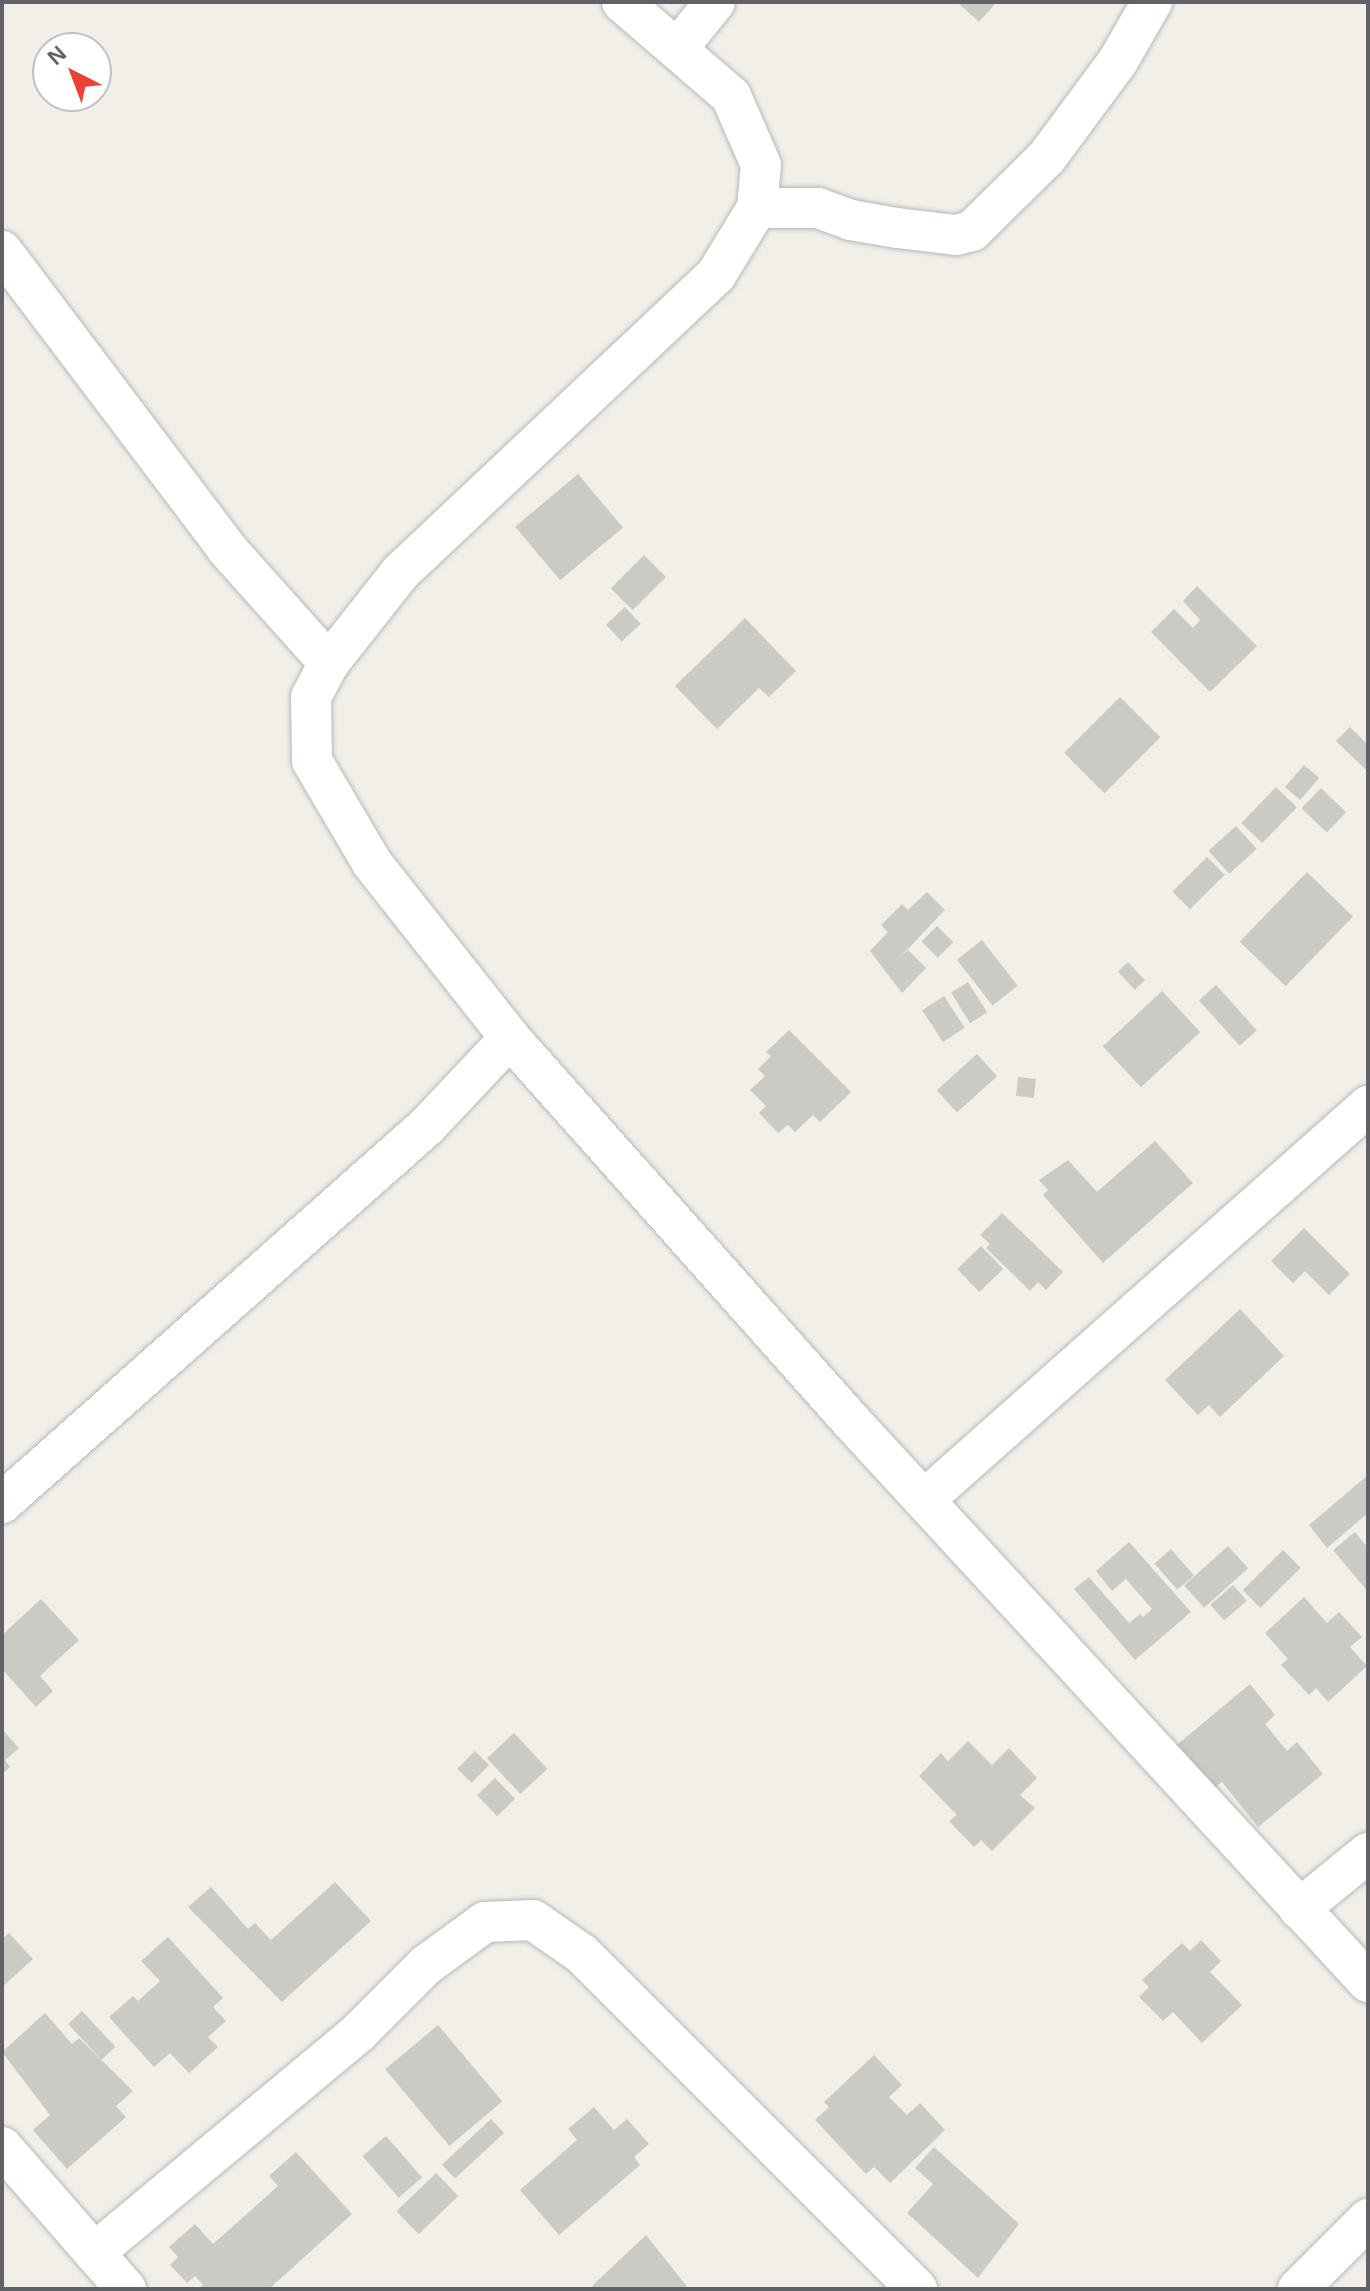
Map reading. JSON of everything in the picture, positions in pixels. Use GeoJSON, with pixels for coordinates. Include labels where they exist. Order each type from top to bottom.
{"type":"FeatureCollection","features":[{"type":"Feature","properties":{"kind":"street"},"geometry":{"type":"LineString","coordinates":[[622,2],[731,96],[761,165],[757,208],[716,275],[400,573],[329,663],[311,697],[312,761],[372,863],[510,1038],[924,1500],[1368,1982]]}},
{"type":"Feature","properties":{"kind":"street"},"geometry":{"type":"LineString","coordinates":[[677,49],[715,2]]}},
{"type":"Feature","properties":{"kind":"street"},"geometry":{"type":"LineString","coordinates":[[757,208],[818,208],[851,220],[897,228],[956,235],[972,231],[1047,157],[1118,61],[1152,2]]}},
{"type":"Feature","properties":{"kind":"street"},"geometry":{"type":"LineString","coordinates":[[2,251],[227,549],[329,663]]}},
{"type":"Feature","properties":{"kind":"street"},"geometry":{"type":"LineString","coordinates":[[2,1503],[427,1126],[510,1038]]}},
{"type":"Feature","properties":{"kind":"street"},"geometry":{"type":"LineString","coordinates":[[924,1500],[1368,1106]]}},
{"type":"Feature","properties":{"kind":"street"},"geometry":{"type":"LineString","coordinates":[[1299,1909],[1368,1853]]}},
{"type":"Feature","properties":{"kind":"street"},"geometry":{"type":"LineString","coordinates":[[94,2253],[360,2031],[426,1965],[485,1922],[533,1920],[582,1954],[917,2289]]}},
{"type":"Feature","properties":{"kind":"street"},"geometry":{"type":"LineString","coordinates":[[2,2147],[126,2289]]}},
{"type":"Feature","properties":{"kind":"street"},"geometry":{"type":"LineString","coordinates":[[1298,2289],[1368,2219]]}},
{"type":"Feature","properties":{"kind":"building"},"geometry":{"type":"Polygon","coordinates":[[[957,2],[997,2],[979,22],[957,2]]]}},
{"type":"Feature","properties":{"kind":"building"},"geometry":{"type":"Polygon","coordinates":[[[578,474],[623,528],[560,580],[515,527],[578,474]]]}},
{"type":"Feature","properties":{"kind":"building"},"geometry":{"type":"Polygon","coordinates":[[[644,555],[666,577],[633,610],[611,588],[644,555]]]}},
{"type":"Feature","properties":{"kind":"building"},"geometry":{"type":"Polygon","coordinates":[[[1197,586],[1257,646],[1210,692],[1151,632],[1174,609],[1193,628],[1200,620],[1183,601],[1197,586]]]}},
{"type":"Feature","properties":{"kind":"building"},"geometry":{"type":"Polygon","coordinates":[[[625,607],[641,624],[622,642],[606,625],[625,607]]]}},
{"type":"Feature","properties":{"kind":"building"},"geometry":{"type":"Polygon","coordinates":[[[745,618],[796,671],[769,697],[759,688],[717,729],[675,686],[745,618]]]}},
{"type":"Feature","properties":{"kind":"building"},"geometry":{"type":"Polygon","coordinates":[[[1120,697],[1160,737],[1104,793],[1064,753],[1120,697]]]}},
{"type":"Feature","properties":{"kind":"building"},"geometry":{"type":"Polygon","coordinates":[[[1350,727],[1368,745],[1366,770],[1336,741],[1350,727]]]}},
{"type":"Feature","properties":{"kind":"building"},"geometry":{"type":"Polygon","coordinates":[[[1304,765],[1319,778],[1300,800],[1285,787],[1304,765]]]}},
{"type":"Feature","properties":{"kind":"building"},"geometry":{"type":"Polygon","coordinates":[[[1276,787],[1297,807],[1262,843],[1241,823],[1276,787]]]}},
{"type":"Feature","properties":{"kind":"building"},"geometry":{"type":"Polygon","coordinates":[[[1321,788],[1346,812],[1327,832],[1302,808],[1321,788]]]}},
{"type":"Feature","properties":{"kind":"building"},"geometry":{"type":"Polygon","coordinates":[[[1236,826],[1257,849],[1229,874],[1209,851],[1236,826]]]}},
{"type":"Feature","properties":{"kind":"building"},"geometry":{"type":"Polygon","coordinates":[[[1207,857],[1225,875],[1190,909],[1172,892],[1207,857]]]}},
{"type":"Feature","properties":{"kind":"building"},"geometry":{"type":"Polygon","coordinates":[[[1307,872],[1353,916],[1286,986],[1240,942],[1307,872]]]}},
{"type":"Feature","properties":{"kind":"building"},"geometry":{"type":"Polygon","coordinates":[[[927,892],[945,910],[899,958],[908,950],[926,968],[902,993],[870,951],[888,932],[881,925],[902,904],[908,910],[927,892]]]}},
{"type":"Feature","properties":{"kind":"building"},"geometry":{"type":"Polygon","coordinates":[[[937,926],[953,942],[938,958],[921,942],[937,926]]]}},
{"type":"Feature","properties":{"kind":"building"},"geometry":{"type":"Polygon","coordinates":[[[982,940],[1018,986],[992,1005],[957,960],[982,940]]]}},
{"type":"Feature","properties":{"kind":"building"},"geometry":{"type":"Polygon","coordinates":[[[1128,962],[1145,980],[1135,990],[1118,972],[1128,962]]]}},
{"type":"Feature","properties":{"kind":"building"},"geometry":{"type":"Polygon","coordinates":[[[968,982],[987,1013],[970,1023],[951,993],[968,982]]]}},
{"type":"Feature","properties":{"kind":"building"},"geometry":{"type":"Polygon","coordinates":[[[1216,985],[1257,1030],[1240,1046],[1199,1000],[1216,985]]]}},
{"type":"Feature","properties":{"kind":"building"},"geometry":{"type":"Polygon","coordinates":[[[1162,991],[1200,1032],[1141,1087],[1103,1046],[1162,991]]]}},
{"type":"Feature","properties":{"kind":"building"},"geometry":{"type":"Polygon","coordinates":[[[944,996],[965,1028],[943,1042],[922,1010],[944,996]]]}},
{"type":"Feature","properties":{"kind":"building"},"geometry":{"type":"Polygon","coordinates":[[[789,1030],[851,1092],[820,1122],[813,1115],[795,1132],[788,1125],[778,1133],[759,1113],[766,1106],[750,1090],[765,1076],[758,1069],[771,1056],[766,1052],[789,1030]]]}},
{"type":"Feature","properties":{"kind":"building"},"geometry":{"type":"Polygon","coordinates":[[[977,1054],[997,1076],[957,1112],[937,1090],[977,1054]]]}},
{"type":"Feature","properties":{"kind":"building"},"geometry":{"type":"Polygon","coordinates":[[[1018,1077],[1036,1079],[1034,1098],[1016,1096],[1018,1077]]]}},
{"type":"Feature","properties":{"kind":"building"},"geometry":{"type":"Polygon","coordinates":[[[1155,1141],[1193,1183],[1103,1263],[1043,1195],[1048,1190],[1039,1180],[1068,1160],[1097,1192],[1155,1141]]]}},
{"type":"Feature","properties":{"kind":"building"},"geometry":{"type":"Polygon","coordinates":[[[1002,1213],[1063,1272],[1046,1290],[1038,1282],[1030,1291],[986,1248],[990,1244],[980,1235],[1002,1213]]]}},
{"type":"Feature","properties":{"kind":"building"},"geometry":{"type":"Polygon","coordinates":[[[1304,1228],[1350,1274],[1329,1295],[1305,1271],[1293,1283],[1271,1261],[1304,1228]]]}},
{"type":"Feature","properties":{"kind":"building"},"geometry":{"type":"Polygon","coordinates":[[[981,1246],[1003,1269],[979,1292],[957,1269],[981,1246]]]}},
{"type":"Feature","properties":{"kind":"building"},"geometry":{"type":"Polygon","coordinates":[[[1240,1309],[1284,1356],[1220,1417],[1209,1405],[1198,1415],[1165,1380],[1240,1309]]]}},
{"type":"Feature","properties":{"kind":"building"},"geometry":{"type":"Polygon","coordinates":[[[1368,1475],[1368,1513],[1327,1548],[1309,1525],[1368,1475]]]}},
{"type":"Feature","properties":{"kind":"building"},"geometry":{"type":"Polygon","coordinates":[[[1355,1532],[1368,1548],[1368,1592],[1333,1550],[1355,1532]]]}},
{"type":"Feature","properties":{"kind":"building"},"geometry":{"type":"Polygon","coordinates":[[[1129,1542],[1191,1612],[1135,1660],[1074,1589],[1089,1577],[1129,1623],[1140,1614],[1143,1617],[1152,1609],[1126,1579],[1112,1591],[1096,1571],[1129,1542]]]}},
{"type":"Feature","properties":{"kind":"building"},"geometry":{"type":"Polygon","coordinates":[[[1228,1546],[1248,1568],[1204,1608],[1184,1585],[1228,1546]]]}},
{"type":"Feature","properties":{"kind":"building"},"geometry":{"type":"Polygon","coordinates":[[[1171,1549],[1194,1575],[1177,1590],[1154,1563],[1171,1549]]]}},
{"type":"Feature","properties":{"kind":"building"},"geometry":{"type":"Polygon","coordinates":[[[1283,1550],[1301,1568],[1260,1608],[1243,1590],[1283,1550]]]}},
{"type":"Feature","properties":{"kind":"building"},"geometry":{"type":"Polygon","coordinates":[[[1233,1585],[1247,1601],[1224,1621],[1210,1605],[1233,1585]]]}},
{"type":"Feature","properties":{"kind":"building"},"geometry":{"type":"Polygon","coordinates":[[[1304,1597],[1327,1623],[1339,1612],[1362,1637],[1350,1647],[1367,1666],[1328,1702],[1316,1688],[1309,1695],[1281,1665],[1288,1659],[1265,1633],[1304,1597]]]}},
{"type":"Feature","properties":{"kind":"building"},"geometry":{"type":"Polygon","coordinates":[[[41,1599],[79,1640],[40,1676],[53,1691],[36,1707],[2,1669],[2,1635],[41,1599]]]}},
{"type":"Feature","properties":{"kind":"building"},"geometry":{"type":"Polygon","coordinates":[[[1250,1684],[1275,1715],[1265,1724],[1287,1751],[1297,1742],[1323,1774],[1258,1827],[1222,1782],[1208,1793],[1172,1749],[1250,1684]]]}},
{"type":"Feature","properties":{"kind":"building"},"geometry":{"type":"Polygon","coordinates":[[[2,1729],[19,1748],[5,1760],[10,1767],[2,1774],[2,1729]]]}},
{"type":"Feature","properties":{"kind":"building"},"geometry":{"type":"Polygon","coordinates":[[[514,1733],[547,1769],[520,1794],[487,1758],[514,1733]]]}},
{"type":"Feature","properties":{"kind":"building"},"geometry":{"type":"Polygon","coordinates":[[[968,1741],[992,1765],[1009,1748],[1037,1778],[1020,1795],[1035,1808],[992,1851],[981,1840],[974,1847],[949,1821],[957,1815],[919,1776],[941,1753],[948,1761],[968,1741]]]}},
{"type":"Feature","properties":{"kind":"building"},"geometry":{"type":"Polygon","coordinates":[[[475,1751],[489,1765],[471,1783],[457,1769],[475,1751]]]}},
{"type":"Feature","properties":{"kind":"building"},"geometry":{"type":"Polygon","coordinates":[[[495,1778],[515,1799],[497,1816],[477,1795],[495,1778]]]}},
{"type":"Feature","properties":{"kind":"building"},"geometry":{"type":"Polygon","coordinates":[[[335,1882],[371,1921],[282,2002],[188,1907],[211,1887],[248,1929],[255,1923],[271,1940],[335,1882]]]}},
{"type":"Feature","properties":{"kind":"building"},"geometry":{"type":"Polygon","coordinates":[[[9,1933],[33,1959],[2,1987],[2,1939],[9,1933]]]}},
{"type":"Feature","properties":{"kind":"building"},"geometry":{"type":"Polygon","coordinates":[[[168,1937],[223,1998],[213,2007],[226,2021],[208,2037],[218,2047],[189,2073],[170,2053],[154,2067],[109,2017],[133,1996],[138,2001],[160,1981],[141,1961],[168,1937]]]}},
{"type":"Feature","properties":{"kind":"building"},"geometry":{"type":"Polygon","coordinates":[[[1201,1940],[1221,1961],[1210,1972],[1242,2005],[1202,2043],[1173,2012],[1163,2021],[1139,1997],[1149,1987],[1142,1980],[1182,1943],[1190,1951],[1201,1940]]]}},
{"type":"Feature","properties":{"kind":"building"},"geometry":{"type":"Polygon","coordinates":[[[82,2011],[115,2047],[102,2060],[68,2024],[82,2011]]]}},
{"type":"Feature","properties":{"kind":"building"},"geometry":{"type":"Polygon","coordinates":[[[45,2013],[72,2044],[79,2038],[133,2091],[116,2106],[126,2117],[67,2169],[33,2130],[50,2115],[2,2052],[45,2013]]]}},
{"type":"Feature","properties":{"kind":"building"},"geometry":{"type":"Polygon","coordinates":[[[438,2025],[502,2102],[449,2146],[385,2069],[438,2025]]]}},
{"type":"Feature","properties":{"kind":"building"},"geometry":{"type":"Polygon","coordinates":[[[874,2055],[902,2085],[889,2097],[907,2115],[920,2103],[945,2130],[890,2183],[874,2167],[866,2174],[815,2120],[829,2107],[824,2102],[874,2055]]]}},
{"type":"Feature","properties":{"kind":"building"},"geometry":{"type":"Polygon","coordinates":[[[594,2107],[614,2130],[627,2119],[649,2144],[634,2157],[640,2165],[559,2235],[520,2190],[577,2140],[568,2129],[594,2107]]]}},
{"type":"Feature","properties":{"kind":"building"},"geometry":{"type":"Polygon","coordinates":[[[491,2119],[504,2133],[455,2179],[442,2165],[491,2119]]]}},
{"type":"Feature","properties":{"kind":"building"},"geometry":{"type":"Polygon","coordinates":[[[386,2136],[422,2178],[399,2198],[363,2156],[386,2136]]]}},
{"type":"Feature","properties":{"kind":"building"},"geometry":{"type":"Polygon","coordinates":[[[934,2147],[1019,2224],[978,2278],[907,2213],[933,2184],[915,2168],[934,2147]]]}},
{"type":"Feature","properties":{"kind":"building"},"geometry":{"type":"Polygon","coordinates":[[[296,2152],[352,2214],[269,2289],[199,2289],[203,2285],[195,2276],[187,2283],[170,2265],[178,2257],[169,2247],[195,2224],[213,2244],[278,2186],[269,2176],[296,2152]]]}},
{"type":"Feature","properties":{"kind":"building"},"geometry":{"type":"Polygon","coordinates":[[[436,2173],[458,2196],[419,2234],[396,2211],[436,2173]]]}},
{"type":"Feature","properties":{"kind":"building"},"geometry":{"type":"Polygon","coordinates":[[[646,2235],[689,2289],[594,2289],[592,2286],[646,2235]]]}}]}
